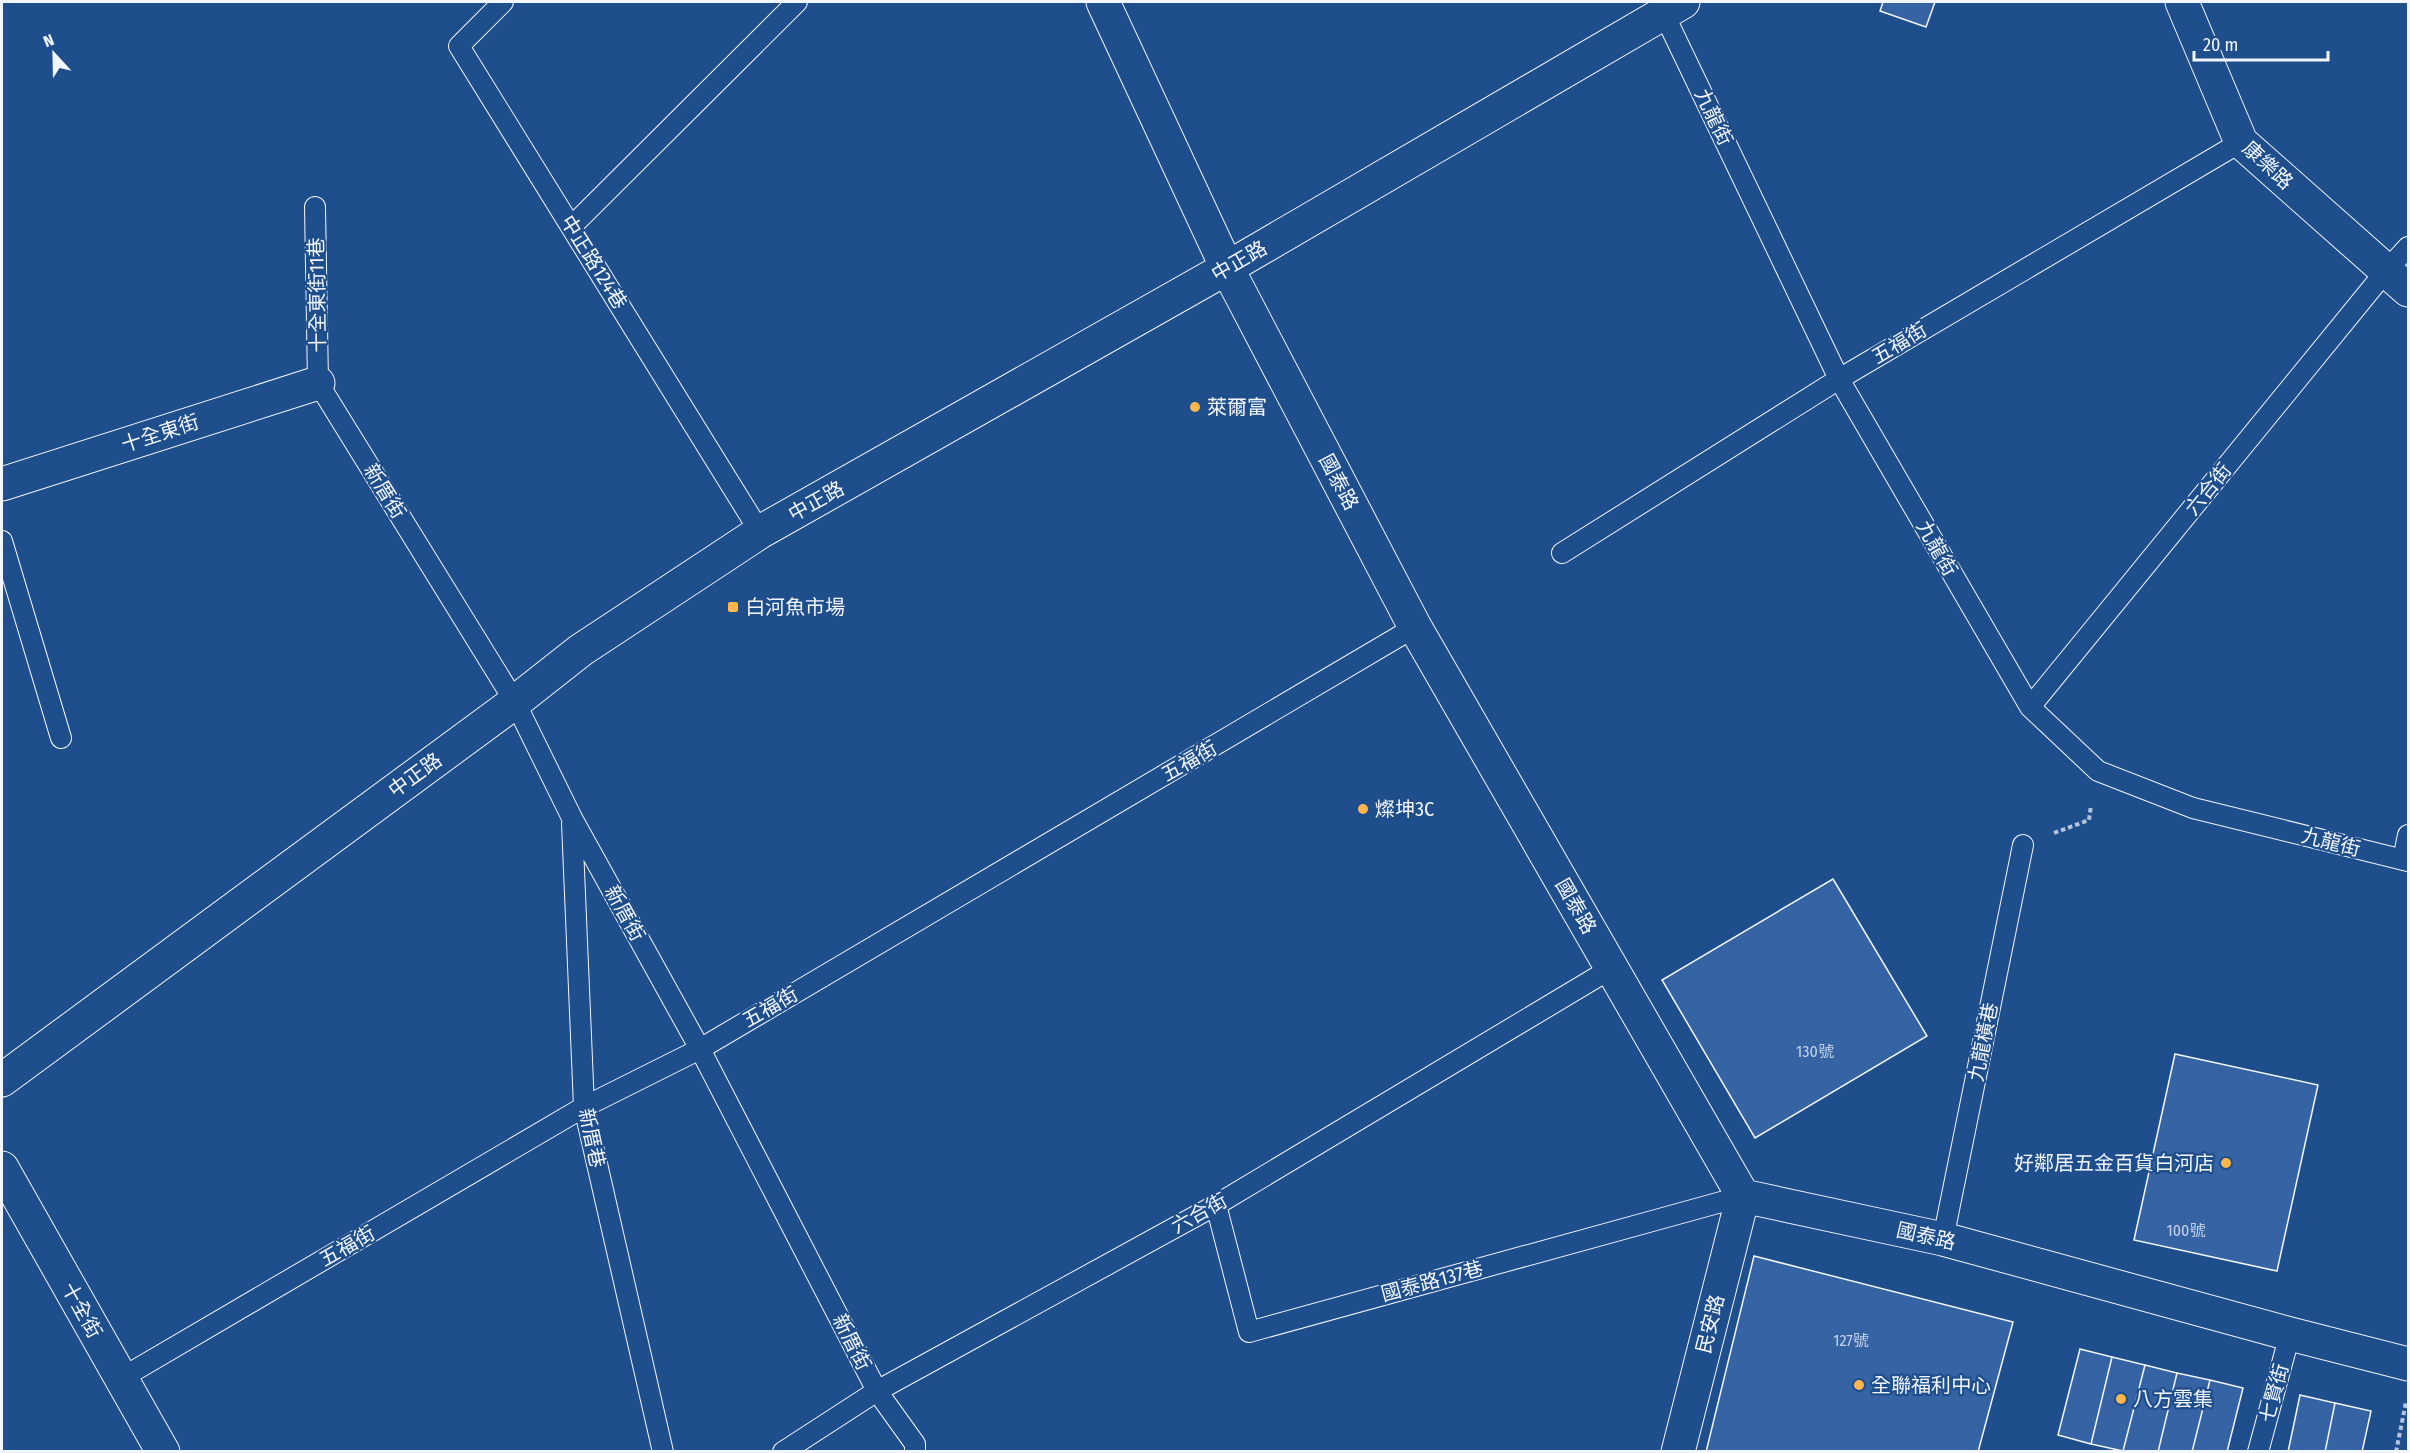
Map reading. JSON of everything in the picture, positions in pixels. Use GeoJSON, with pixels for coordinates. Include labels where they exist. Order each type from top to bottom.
{"type":"FeatureCollection","features":[{"type":"Feature","properties":{"kind":"street","name":"國泰路"},"geometry":{"type":"LineString","coordinates":[[1103,2],[1227,268],[1415,627],[1743,1196],[1943,1239],[2290,1334],[2409,1364]]}},
{"type":"Feature","properties":{"kind":"street","name":"康樂路"},"geometry":{"type":"LineString","coordinates":[[2182,2],[2241,142],[2397,281]]}},
{"type":"Feature","properties":{"kind":"street","name":"中正路"},"geometry":{"type":"LineString","coordinates":[[2,1080],[515,702],[581,650],[760,532],[1227,268],[1673,7]]}},
{"type":"Feature","properties":{"kind":"street","name":"十全東街"},"geometry":{"type":"LineString","coordinates":[[2,484],[318,383]]}},
{"type":"Feature","properties":{"kind":"street","name":"十全街"},"geometry":{"type":"LineString","coordinates":[[2,1167],[163,1452]]}},
{"type":"Feature","properties":{"kind":"street","name":"民安路"},"geometry":{"type":"LineString","coordinates":[[1678,1452],[1743,1196]]}},
{"type":"Feature","properties":{"kind":"lane","name":"中正路124巷"},"geometry":{"type":"LineString","coordinates":[[503,2],[459,46],[760,532]]}},
{"type":"Feature","properties":{"kind":"lane"},"geometry":{"type":"LineString","coordinates":[[572,226],[797,2]]}},
{"type":"Feature","properties":{"kind":"lane","name":"九龍街"},"geometry":{"type":"LineString","coordinates":[[1673,7],[1839,379],[2030,707],[2098,771],[2193,808],[2406,861]]}},
{"type":"Feature","properties":{"kind":"lane","name":"五福街"},"geometry":{"type":"LineString","coordinates":[[1562,553],[1839,379],[2241,142]]}},
{"type":"Feature","properties":{"kind":"lane","name":"十全東街11巷"},"geometry":{"type":"LineString","coordinates":[[315,207],[318,383]]}},
{"type":"Feature","properties":{"kind":"lane","name":"六合街"},"geometry":{"type":"LineString","coordinates":[[2030,707],[2397,281],[2409,248]]}},
{"type":"Feature","properties":{"kind":"lane","name":"新厝街"},"geometry":{"type":"LineString","coordinates":[[318,383],[515,702],[572,818],[700,1048],[877,1391],[915,1444],[915,1452]]}},
{"type":"Feature","properties":{"kind":"lane"},"geometry":{"type":"LineString","coordinates":[[2,541],[61,738]]}},
{"type":"Feature","properties":{"kind":"lane","name":"五福街"},"geometry":{"type":"LineString","coordinates":[[120,1379],[584,1107],[700,1048],[1415,627]]}},
{"type":"Feature","properties":{"kind":"lane","name":"新厝巷"},"geometry":{"type":"LineString","coordinates":[[572,818],[584,1107],[663,1452]]}},
{"type":"Feature","properties":{"kind":"lane"},"geometry":{"type":"LineString","coordinates":[[2406,861],[2409,835]]}},
{"type":"Feature","properties":{"kind":"lane","name":"九龍橫巷"},"geometry":{"type":"LineString","coordinates":[[1943,1239],[2023,845]]}},
{"type":"Feature","properties":{"kind":"lane","name":"六合街"},"geometry":{"type":"LineString","coordinates":[[783,1452],[877,1391],[1216,1205],[1612,968]]}},
{"type":"Feature","properties":{"kind":"lane","name":"國泰路137巷"},"geometry":{"type":"LineString","coordinates":[[1216,1205],[1249,1332],[1743,1196]]}},
{"type":"Feature","properties":{"kind":"lane","name":"七賢街"},"geometry":{"type":"LineString","coordinates":[[2258,1452],[2290,1334]]}},
{"type":"Feature","properties":{"kind":"path"},"geometry":{"type":"LineString","coordinates":[[2023,845],[2089,819],[2098,771]]}},
{"type":"Feature","properties":{"kind":"path"},"geometry":{"type":"LineString","coordinates":[[2396,1452],[2406,1398]]}},
{"type":"Feature","properties":{"kind":"building"},"geometry":{"type":"Polygon","coordinates":[[[1883,2],[1935,2],[1926,27],[1880,11],[1883,2]]]}},
{"type":"Feature","properties":{"kind":"building"},"geometry":{"type":"Polygon","coordinates":[[[1833,879],[1927,1036],[1755,1138],[1662,980],[1833,879]]]}},
{"type":"Feature","properties":{"kind":"building","name":"好鄰居五金百貨白河店"},"geometry":{"type":"Polygon","coordinates":[[[2175,1054],[2318,1085],[2277,1271],[2134,1240],[2175,1054]]]}},
{"type":"Feature","properties":{"kind":"building","name":"全聯福利中心"},"geometry":{"type":"Polygon","coordinates":[[[1754,1256],[2013,1322],[1978,1452],[1706,1452],[1754,1256]]]}},
{"type":"Feature","properties":{"kind":"building"},"geometry":{"type":"Polygon","coordinates":[[[2080,1349],[2112,1357],[2091,1444],[2058,1435],[2080,1349]]]}},
{"type":"Feature","properties":{"kind":"building"},"geometry":{"type":"Polygon","coordinates":[[[2112,1357],[2145,1365],[2123,1451],[2091,1444],[2112,1357]]]}},
{"type":"Feature","properties":{"kind":"building"},"geometry":{"type":"Polygon","coordinates":[[[2145,1365],[2177,1373],[2158,1452],[2125,1452],[2123,1451],[2145,1365]]]}},
{"type":"Feature","properties":{"kind":"building"},"geometry":{"type":"Polygon","coordinates":[[[2177,1373],[2210,1380],[2192,1452],[2158,1452],[2177,1373]]]}},
{"type":"Feature","properties":{"kind":"building"},"geometry":{"type":"Polygon","coordinates":[[[2210,1380],[2243,1388],[2227,1452],[2192,1452],[2210,1380]]]}},
{"type":"Feature","properties":{"kind":"building"},"geometry":{"type":"Polygon","coordinates":[[[2300,1395],[2335,1403],[2325,1452],[2288,1452],[2300,1395]]]}},
{"type":"Feature","properties":{"kind":"building"},"geometry":{"type":"Polygon","coordinates":[[[2335,1403],[2371,1411],[2362,1452],[2325,1452],[2335,1403]]]}},
{"type":"Feature","properties":{"kind":"place","name":"萊爾富"},"geometry":{"type":"Point","coordinates":[1195,407]}},
{"type":"Feature","properties":{"kind":"place","name":"白河魚市場"},"geometry":{"type":"Point","coordinates":[733,607]}},
{"type":"Feature","properties":{"kind":"place","name":"燦坤3C"},"geometry":{"type":"Point","coordinates":[1363,809]}},
{"type":"Feature","properties":{"kind":"place","name":"好鄰居五金百貨白河店"},"geometry":{"type":"Point","coordinates":[2226,1163]}},
{"type":"Feature","properties":{"kind":"place","name":"全聯福利中心"},"geometry":{"type":"Point","coordinates":[1859,1385]}},
{"type":"Feature","properties":{"kind":"place","name":"八方雲集"},"geometry":{"type":"Point","coordinates":[2121,1399]}}]}
